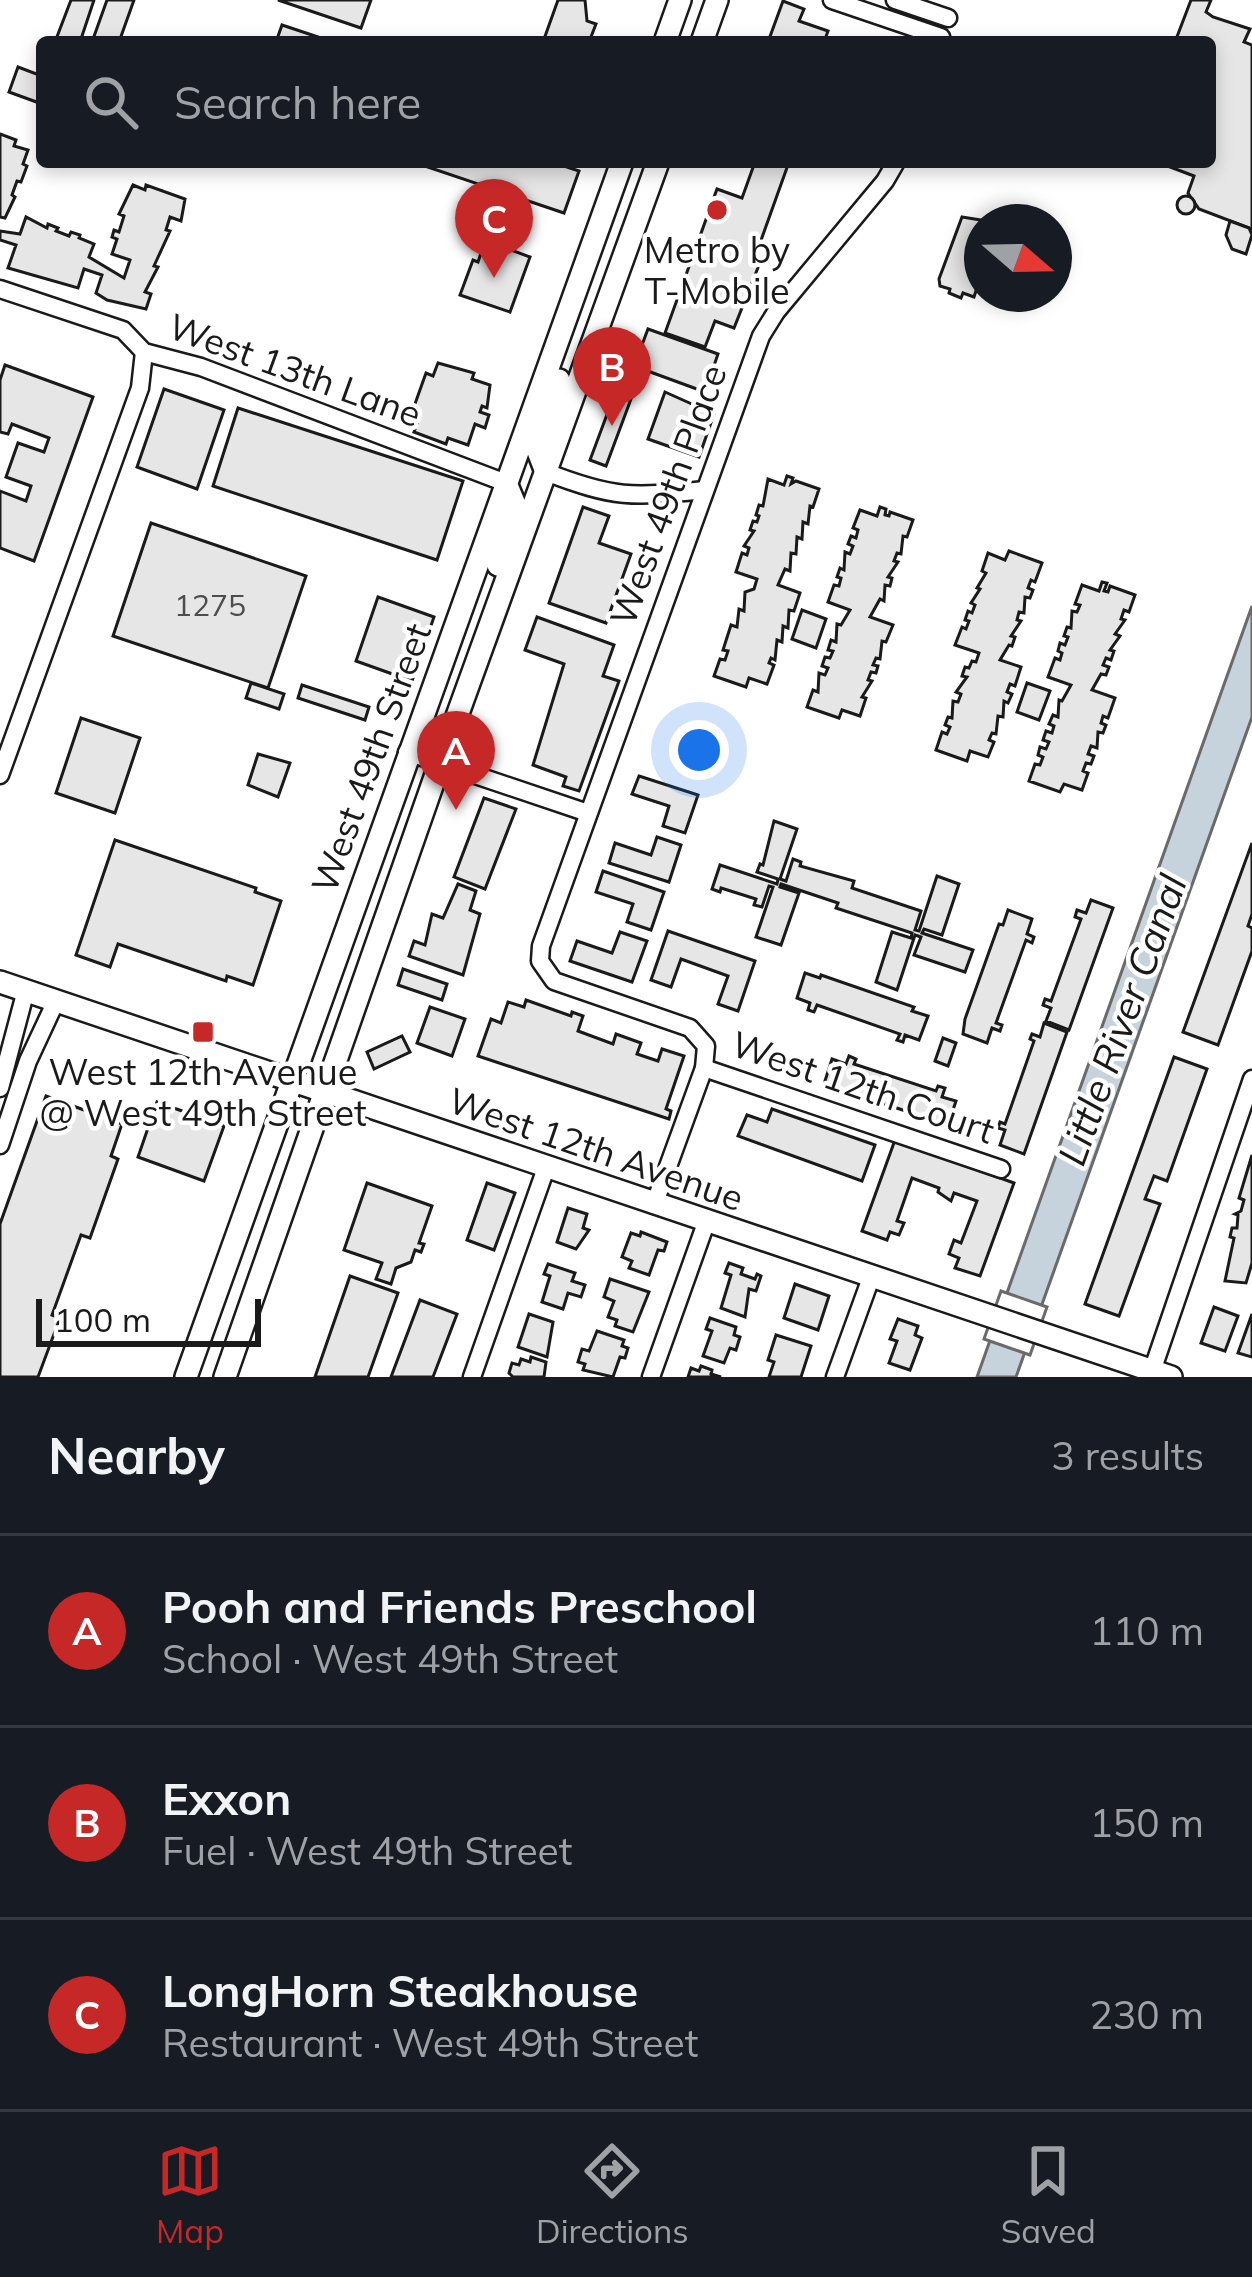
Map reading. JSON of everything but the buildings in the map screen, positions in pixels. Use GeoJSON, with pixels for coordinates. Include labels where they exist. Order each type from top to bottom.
{"type":"FeatureCollection","features":[{"type":"Feature","properties":{"kind":"main road"},"geometry":{"type":"LineString","coordinates":[[667,36],[680,0]]}},
{"type":"Feature","properties":{"kind":"main road"},"geometry":{"type":"LineString","coordinates":[[704,36],[717,0]]}},
{"type":"Feature","properties":{"kind":"main road","name":"West 49th Street"},"geometry":{"type":"LineString","coordinates":[[186,1377],[620,168]]}},
{"type":"Feature","properties":{"kind":"main road","name":"West 49th Street"},"geometry":{"type":"LineString","coordinates":[[225,1377],[656,168]]}},
{"type":"Feature","properties":{"kind":"main road"},"geometry":{"type":"LineString","coordinates":[[546,472],[536,446],[561,374],[567,314]]}},
{"type":"Feature","properties":{"kind":"main road"},"geometry":{"type":"LineString","coordinates":[[490,625],[497,565],[517,507],[506,483]]}},
{"type":"Feature","properties":{"kind":"main road","name":"West 12th Avenue"},"geometry":{"type":"LineString","coordinates":[[0,982],[706,1223],[988,1313],[1158,1375]]}},
{"type":"Feature","properties":{"kind":"street"},"geometry":{"type":"LineString","coordinates":[[832,0],[932,36]]}},
{"type":"Feature","properties":{"kind":"street"},"geometry":{"type":"LineString","coordinates":[[895,0],[951,9]]}},
{"type":"Feature","properties":{"kind":"street","name":"West 49th Place"},"geometry":{"type":"LineString","coordinates":[[704,1068],[706,1046],[694,1031],[557,983],[544,971],[541,946],[766,327],[893,168]]}},
{"type":"Feature","properties":{"kind":"street","name":"West 13th Lane"},"geometry":{"type":"LineString","coordinates":[[0,289],[124,330],[144,352],[213,371],[506,483]]}},
{"type":"Feature","properties":{"kind":"street"},"geometry":{"type":"LineString","coordinates":[[0,775],[140,388],[144,352]]}},
{"type":"Feature","properties":{"kind":"street"},"geometry":{"type":"LineString","coordinates":[[546,472],[617,495],[705,490]]}},
{"type":"Feature","properties":{"kind":"street"},"geometry":{"type":"LineString","coordinates":[[407,752],[588,813]]}},
{"type":"Feature","properties":{"kind":"street"},"geometry":{"type":"LineString","coordinates":[[0,1088],[26,991]]}},
{"type":"Feature","properties":{"kind":"street"},"geometry":{"type":"LineString","coordinates":[[0,1145],[28,1061],[56,1001]]}},
{"type":"Feature","properties":{"kind":"street"},"geometry":{"type":"LineString","coordinates":[[654,1205],[704,1068]]}},
{"type":"Feature","properties":{"kind":"street","name":"West 12th Court"},"geometry":{"type":"LineString","coordinates":[[704,1068],[1001,1169]]}},
{"type":"Feature","properties":{"kind":"street"},"geometry":{"type":"LineString","coordinates":[[1158,1375],[1252,1079]]}},
{"type":"Feature","properties":{"kind":"street"},"geometry":{"type":"LineString","coordinates":[[472,1377],[546,1168]]}},
{"type":"Feature","properties":{"kind":"street"},"geometry":{"type":"LineString","coordinates":[[650,1377],[706,1223]]}},
{"type":"Feature","properties":{"kind":"street"},"geometry":{"type":"LineString","coordinates":[[835,1377],[872,1274]]}},
{"type":"Feature","properties":{"kind":"water","name":"Little River Canal"},"geometry":{"type":"Polygon","coordinates":[[[1252,606],[1252,717],[1016,1377],[977,1377],[1252,606]]]}},
{"type":"Feature","properties":{"kind":"pier"},"geometry":{"type":"Polygon","coordinates":[[[1001,1291],[1047,1307],[1030,1355],[984,1339],[1001,1291]]]}},
{"type":"Feature","properties":{"kind":"place","name":"Metro by T-Mobile"},"geometry":{"type":"Point","coordinates":[717,210]}},
{"type":"Feature","properties":{"kind":"place","name":"LongHorn Steakhouse"},"geometry":{"type":"Point","coordinates":[494,278]}},
{"type":"Feature","properties":{"kind":"place","name":"Exxon"},"geometry":{"type":"Point","coordinates":[612,426]}},
{"type":"Feature","properties":{"kind":"place","name":"Pooh and Friends Preschool"},"geometry":{"type":"Point","coordinates":[456,810]}},
{"type":"Feature","properties":{"kind":"place","name":"West 12th Avenue @ West 49th Street"},"geometry":{"type":"Point","coordinates":[203,1032]}}]}
